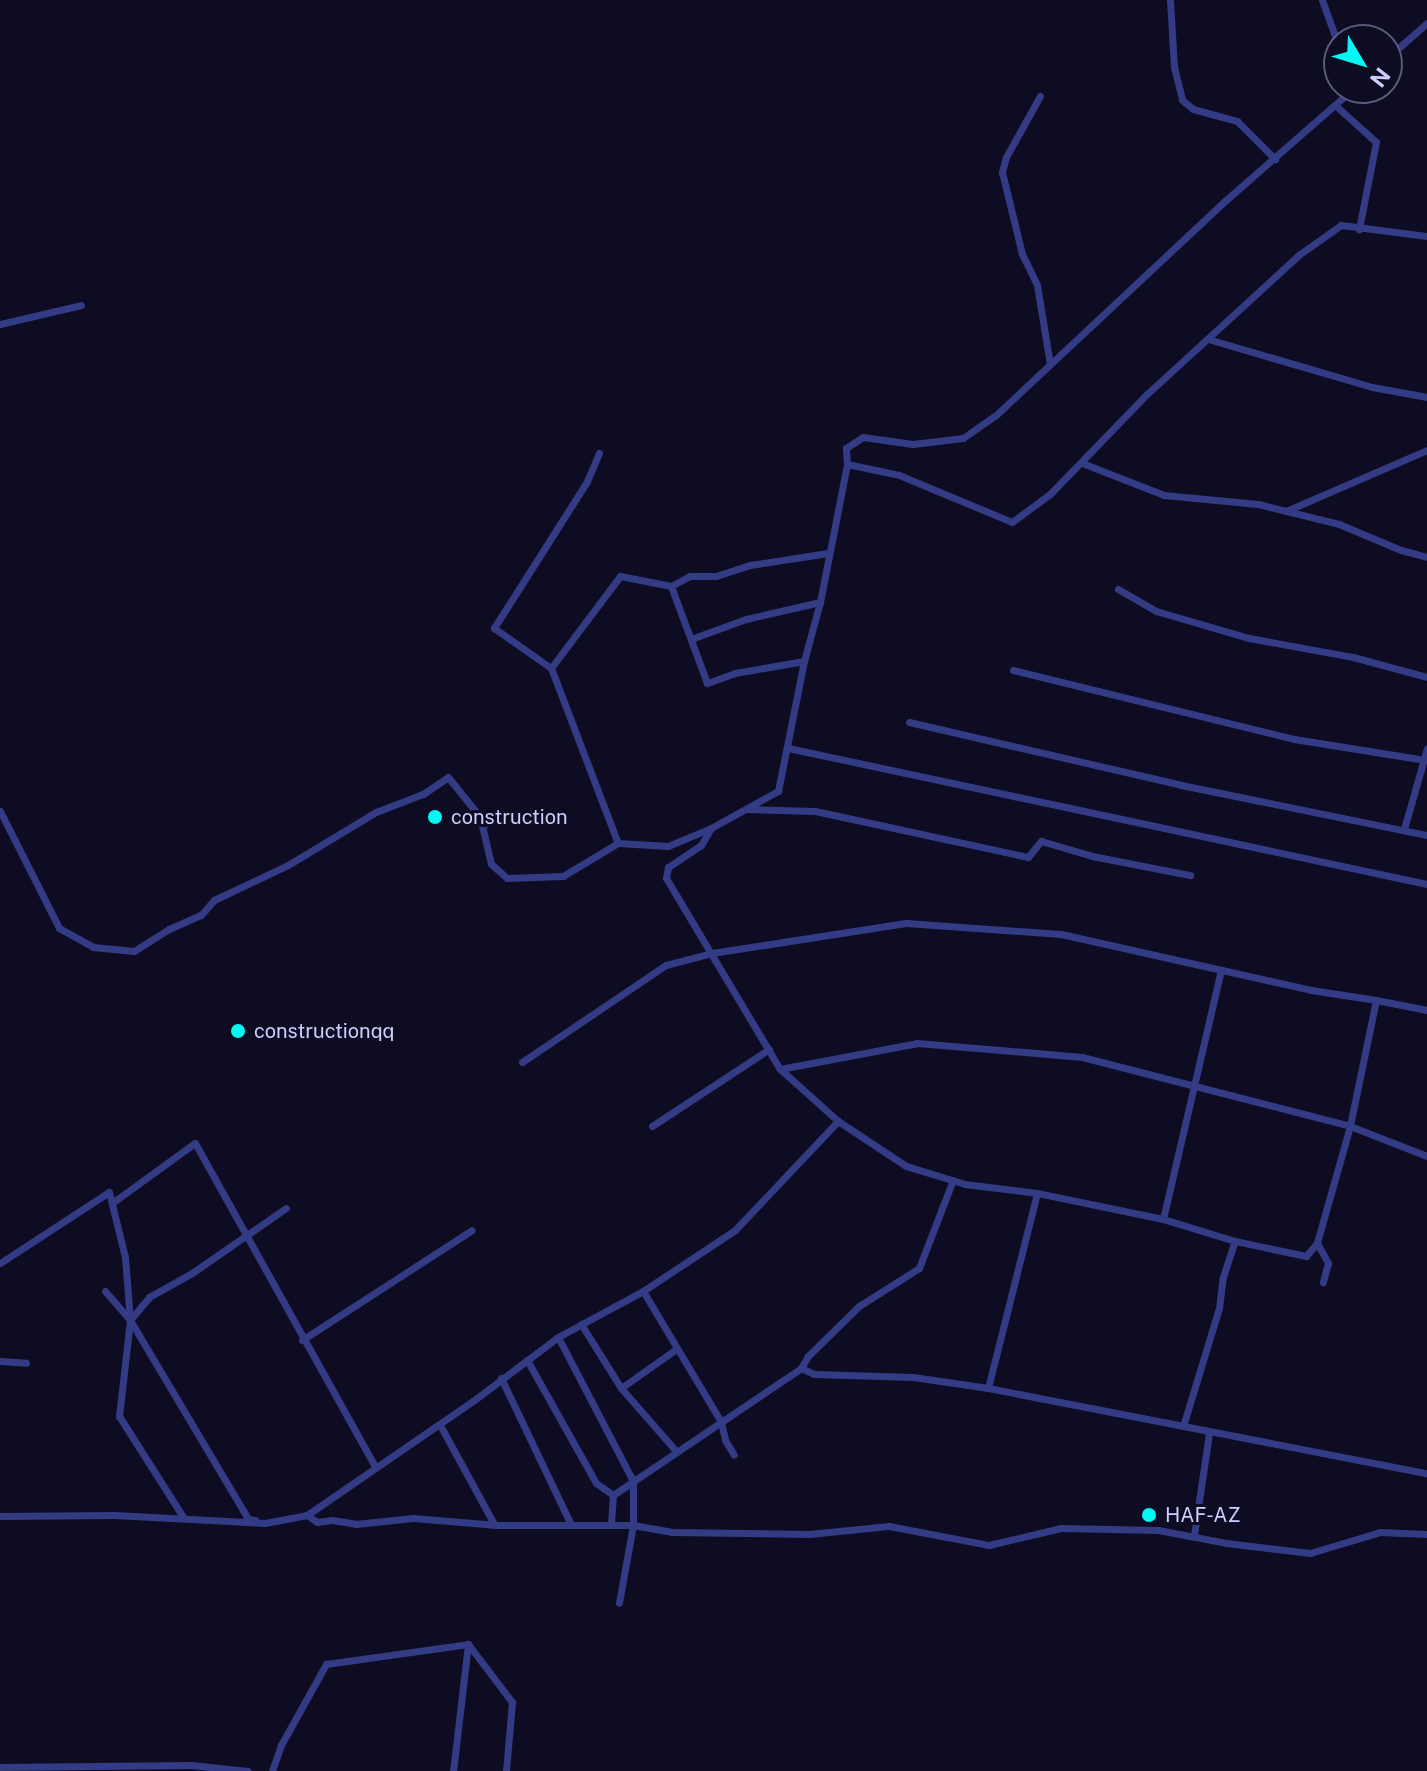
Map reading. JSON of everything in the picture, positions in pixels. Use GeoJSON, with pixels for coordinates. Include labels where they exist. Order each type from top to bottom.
{"type":"FeatureCollection","features":[{"type":"Feature","properties":{"kind":"street"},"geometry":{"type":"LineString","coordinates":[[1170,0],[1174,67],[1182,100],[1193,109],[1237,121],[1275,159]]}},
{"type":"Feature","properties":{"kind":"street"},"geometry":{"type":"LineString","coordinates":[[1322,0],[1331,24]]}},
{"type":"Feature","properties":{"kind":"street"},"geometry":{"type":"LineString","coordinates":[[1403,44],[1427,23]]}},
{"type":"Feature","properties":{"kind":"street"},"geometry":{"type":"LineString","coordinates":[[1040,96],[1006,157],[1002,172],[1022,254],[1037,285],[1050,364]]}},
{"type":"Feature","properties":{"kind":"street"},"geometry":{"type":"LineString","coordinates":[[0,811],[59,928],[93,947],[134,951],[169,929],[201,915],[214,900],[279,870],[376,812],[423,794],[448,777],[480,817],[491,864],[507,878],[563,876],[618,843],[668,846],[682,843],[778,791],[804,661],[820,602],[847,464],[846,448],[863,437],[913,444],[963,438],[995,416],[1335,105],[1376,142],[1359,229]]}},
{"type":"Feature","properties":{"kind":"street"},"geometry":{"type":"LineString","coordinates":[[847,464],[899,475],[1012,522],[1082,463],[1147,394],[1300,254],[1341,225],[1427,236]]}},
{"type":"Feature","properties":{"kind":"street"},"geometry":{"type":"LineString","coordinates":[[0,324],[81,305]]}},
{"type":"Feature","properties":{"kind":"street"},"geometry":{"type":"LineString","coordinates":[[1208,339],[1372,387],[1427,397]]}},
{"type":"Feature","properties":{"kind":"street"},"geometry":{"type":"LineString","coordinates":[[1286,511],[1427,450]]}},
{"type":"Feature","properties":{"kind":"street"},"geometry":{"type":"LineString","coordinates":[[599,453],[570,509],[494,626],[551,668],[618,843]]}},
{"type":"Feature","properties":{"kind":"street"},"geometry":{"type":"LineString","coordinates":[[1082,463],[1164,495],[1258,504],[1339,524],[1401,550],[1427,557]]}},
{"type":"Feature","properties":{"kind":"street"},"geometry":{"type":"LineString","coordinates":[[551,668],[620,576],[671,586],[690,576],[716,576],[750,565],[828,553]]}},
{"type":"Feature","properties":{"kind":"street"},"geometry":{"type":"LineString","coordinates":[[671,586],[707,683],[735,673],[804,661]]}},
{"type":"Feature","properties":{"kind":"street"},"geometry":{"type":"LineString","coordinates":[[1118,589],[1156,611],[1196,623],[1427,677]]}},
{"type":"Feature","properties":{"kind":"street"},"geometry":{"type":"LineString","coordinates":[[691,639],[746,619],[820,602]]}},
{"type":"Feature","properties":{"kind":"street"},"geometry":{"type":"LineString","coordinates":[[1013,670],[1294,739],[1425,760]]}},
{"type":"Feature","properties":{"kind":"street"},"geometry":{"type":"LineString","coordinates":[[909,722],[1181,785],[1427,835]]}},
{"type":"Feature","properties":{"kind":"street"},"geometry":{"type":"LineString","coordinates":[[788,748],[1427,884]]}},
{"type":"Feature","properties":{"kind":"street"},"geometry":{"type":"LineString","coordinates":[[1404,829],[1427,748]]}},
{"type":"Feature","properties":{"kind":"street"},"geometry":{"type":"LineString","coordinates":[[746,809],[815,811],[1028,857],[1041,841],[1190,875]]}},
{"type":"Feature","properties":{"kind":"street"},"geometry":{"type":"LineString","coordinates":[[482,826],[493,820]]}},
{"type":"Feature","properties":{"kind":"street"},"geometry":{"type":"LineString","coordinates":[[711,828],[701,845],[668,867],[665,873],[780,1069],[838,1121],[906,1166],[953,1180],[1037,1193],[1163,1219],[1235,1241],[1306,1256],[1317,1243],[1350,1126],[1376,1000]]}},
{"type":"Feature","properties":{"kind":"street"},"geometry":{"type":"LineString","coordinates":[[522,1062],[666,965],[712,953],[906,923],[1061,934],[1311,990],[1427,1010]]}},
{"type":"Feature","properties":{"kind":"street"},"geometry":{"type":"LineString","coordinates":[[1163,1219],[1221,970]]}},
{"type":"Feature","properties":{"kind":"street"},"geometry":{"type":"LineString","coordinates":[[780,1069],[886,1047],[955,1045],[1082,1057],[1350,1126],[1427,1156]]}},
{"type":"Feature","properties":{"kind":"street"},"geometry":{"type":"LineString","coordinates":[[652,1126],[769,1049]]}},
{"type":"Feature","properties":{"kind":"street"},"geometry":{"type":"LineString","coordinates":[[0,1516],[183,1517],[265,1523],[307,1515],[375,1466],[440,1425],[558,1337],[643,1291],[735,1230],[838,1121]]}},
{"type":"Feature","properties":{"kind":"street"},"geometry":{"type":"LineString","coordinates":[[112,1203],[195,1143],[248,1235],[302,1340],[375,1466]]}},
{"type":"Feature","properties":{"kind":"street"},"geometry":{"type":"LineString","coordinates":[[613,1495],[675,1450],[801,1368],[808,1356],[859,1306],[919,1268],[953,1180]]}},
{"type":"Feature","properties":{"kind":"street"},"geometry":{"type":"LineString","coordinates":[[0,1263],[109,1192],[125,1257],[130,1320],[119,1416],[183,1517]]}},
{"type":"Feature","properties":{"kind":"street"},"geometry":{"type":"LineString","coordinates":[[988,1388],[1037,1193]]}},
{"type":"Feature","properties":{"kind":"street"},"geometry":{"type":"LineString","coordinates":[[130,1320],[149,1297],[286,1208]]}},
{"type":"Feature","properties":{"kind":"street"},"geometry":{"type":"LineString","coordinates":[[302,1340],[472,1230]]}},
{"type":"Feature","properties":{"kind":"street"},"geometry":{"type":"LineString","coordinates":[[1184,1423],[1235,1241]]}},
{"type":"Feature","properties":{"kind":"street"},"geometry":{"type":"LineString","coordinates":[[1317,1243],[1328,1263],[1323,1282]]}},
{"type":"Feature","properties":{"kind":"street"},"geometry":{"type":"LineString","coordinates":[[105,1291],[130,1320],[248,1519],[265,1523]]}},
{"type":"Feature","properties":{"kind":"street"},"geometry":{"type":"LineString","coordinates":[[643,1291],[721,1422],[725,1440],[734,1455]]}},
{"type":"Feature","properties":{"kind":"street"},"geometry":{"type":"LineString","coordinates":[[581,1324],[621,1388],[675,1450]]}},
{"type":"Feature","properties":{"kind":"street"},"geometry":{"type":"LineString","coordinates":[[558,1337],[633,1481],[633,1525],[619,1603]]}},
{"type":"Feature","properties":{"kind":"street"},"geometry":{"type":"LineString","coordinates":[[621,1388],[676,1349]]}},
{"type":"Feature","properties":{"kind":"street"},"geometry":{"type":"LineString","coordinates":[[527,1360],[596,1483],[613,1495]]}},
{"type":"Feature","properties":{"kind":"street"},"geometry":{"type":"LineString","coordinates":[[0,1361],[26,1363]]}},
{"type":"Feature","properties":{"kind":"street"},"geometry":{"type":"LineString","coordinates":[[801,1368],[814,1374],[913,1377],[988,1388],[1184,1423],[1209,1433],[1427,1473]]}},
{"type":"Feature","properties":{"kind":"street"},"geometry":{"type":"LineString","coordinates":[[501,1378],[571,1525]]}},
{"type":"Feature","properties":{"kind":"street"},"geometry":{"type":"LineString","coordinates":[[440,1425],[491,1522],[497,1525]]}},
{"type":"Feature","properties":{"kind":"street"},"geometry":{"type":"LineString","coordinates":[[1194,1535],[1209,1433]]}},
{"type":"Feature","properties":{"kind":"street"},"geometry":{"type":"LineString","coordinates":[[611,1525],[613,1495]]}},
{"type":"Feature","properties":{"kind":"street"},"geometry":{"type":"LineString","coordinates":[[307,1515],[317,1522],[371,1523],[413,1518],[497,1525],[633,1525],[672,1532],[809,1534],[889,1526],[989,1545],[1061,1528],[1158,1530],[1226,1543],[1310,1553],[1380,1532],[1427,1534]]}},
{"type":"Feature","properties":{"kind":"street"},"geometry":{"type":"LineString","coordinates":[[272,1771],[281,1745],[326,1664],[468,1644]]}},
{"type":"Feature","properties":{"kind":"street"},"geometry":{"type":"LineString","coordinates":[[453,1771],[468,1644]]}},
{"type":"Feature","properties":{"kind":"street"},"geometry":{"type":"LineString","coordinates":[[468,1644],[512,1702],[506,1771]]}},
{"type":"Feature","properties":{"kind":"street"},"geometry":{"type":"LineString","coordinates":[[0,1767],[191,1765],[248,1771]]}},
{"type":"Feature","properties":{"kind":"place","name":"construction"},"geometry":{"type":"Point","coordinates":[435,817]}},
{"type":"Feature","properties":{"kind":"place","name":"constructionqq"},"geometry":{"type":"Point","coordinates":[238,1031]}},
{"type":"Feature","properties":{"kind":"place","name":"HAF-AZ"},"geometry":{"type":"Point","coordinates":[1149,1515]}}]}
